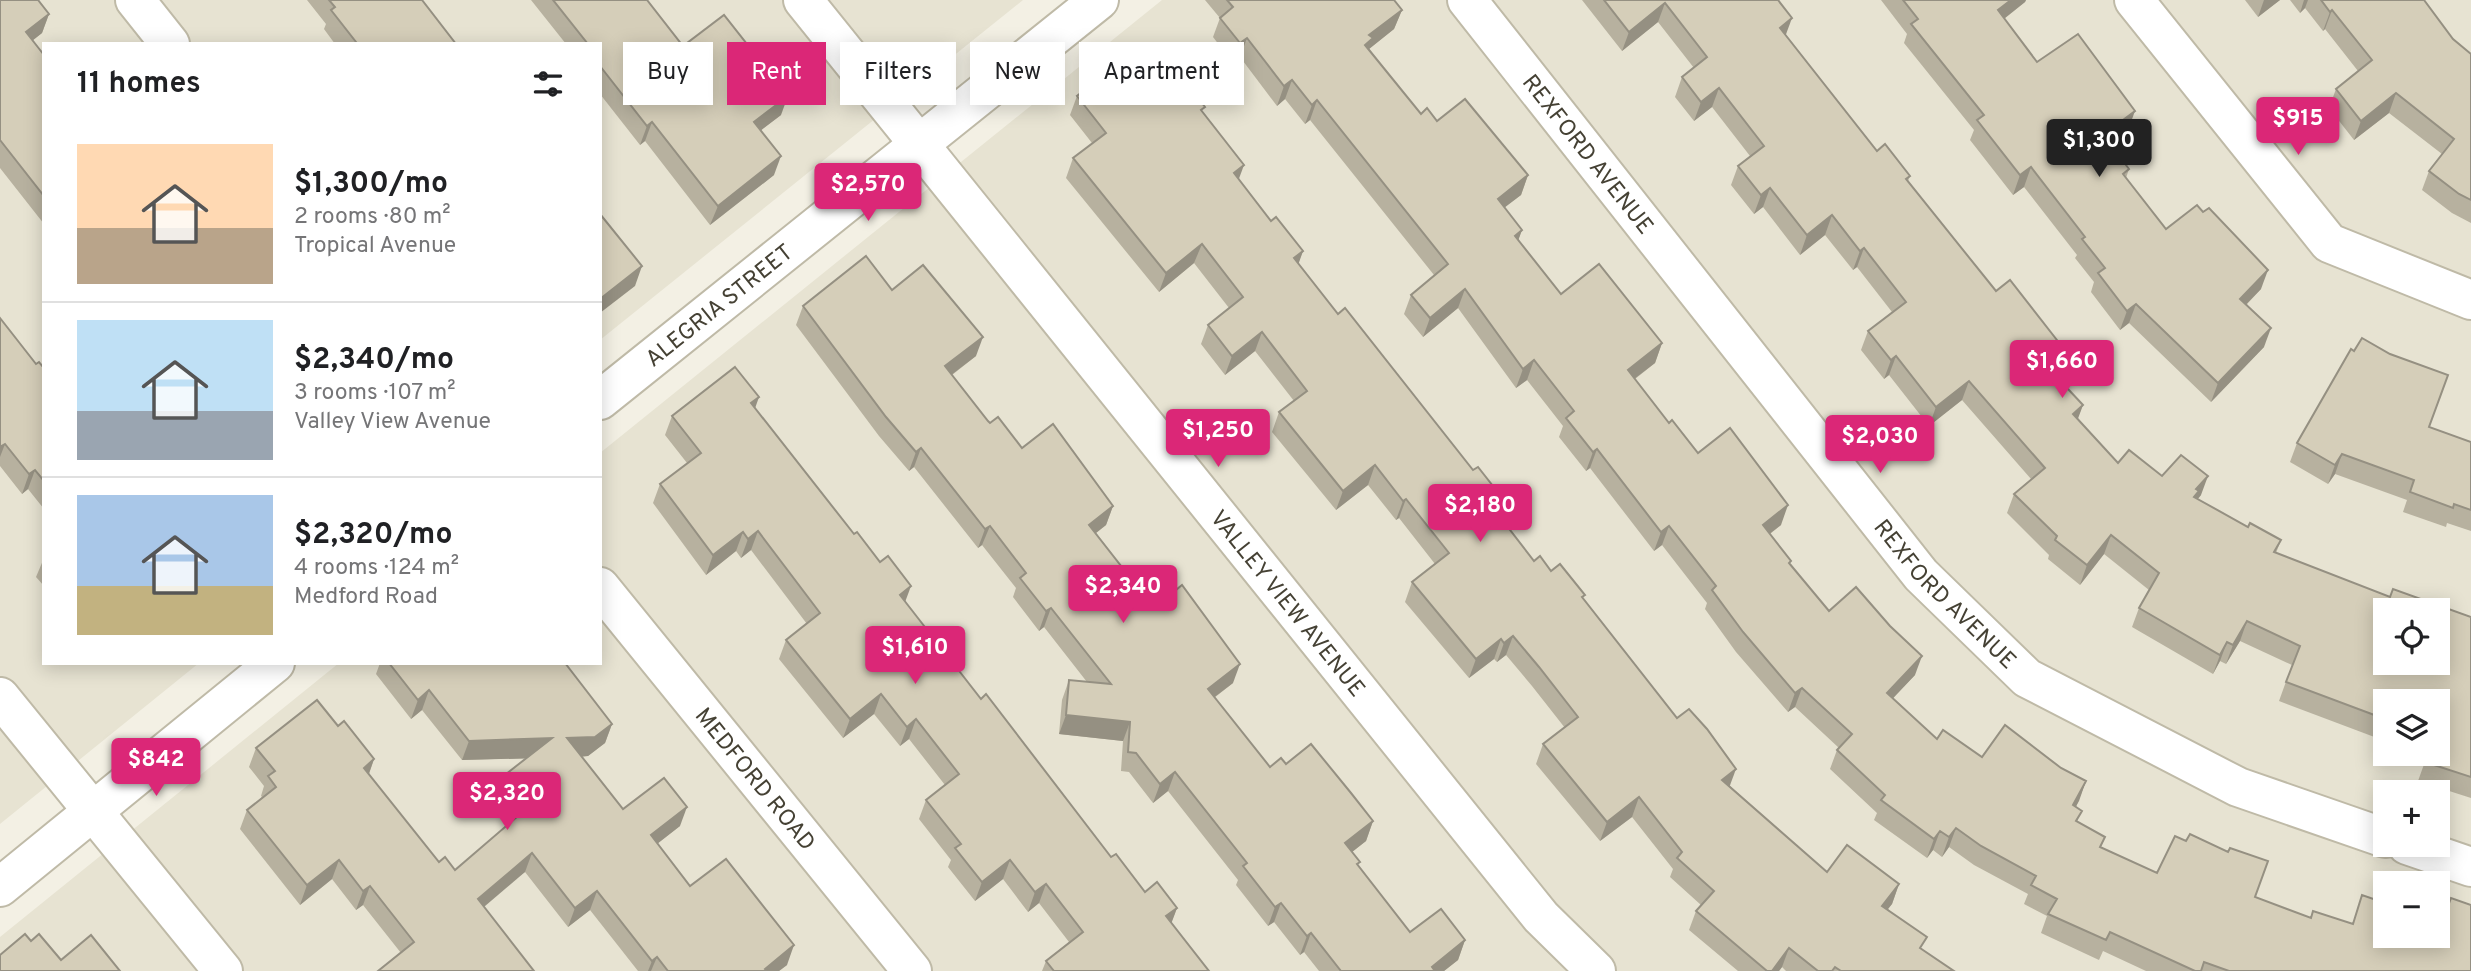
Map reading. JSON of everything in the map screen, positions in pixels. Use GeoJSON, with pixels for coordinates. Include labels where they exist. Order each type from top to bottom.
{"type":"FeatureCollection","features":[{"type":"Feature","properties":{"kind":"street"},"geometry":{"type":"LineString","coordinates":[[135,0],[168,42]]}},
{"type":"Feature","properties":{"kind":"street","name":"VALLEY VIEW AVENUE"},"geometry":{"type":"LineString","coordinates":[[803,0],[1541,917],[1596,971]]}},
{"type":"Feature","properties":{"kind":"street","name":"ALEGRIA STREET"},"geometry":{"type":"LineString","coordinates":[[602,398],[1099,0]]}},
{"type":"Feature","properties":{"kind":"street","name":"REXFORD AVENUE"},"geometry":{"type":"LineString","coordinates":[[1467,0],[1921,575],[2027,678],[2238,787],[2373,834]]}},
{"type":"Feature","properties":{"kind":"street"},"geometry":{"type":"LineString","coordinates":[[2134,0],[2329,243],[2471,300]]}},
{"type":"Feature","properties":{"kind":"street","name":"MEDFORD ROAD"},"geometry":{"type":"LineString","coordinates":[[602,589],[912,971]]}},
{"type":"Feature","properties":{"kind":"street"},"geometry":{"type":"LineString","coordinates":[[0,887],[273,665]]}},
{"type":"Feature","properties":{"kind":"street"},"geometry":{"type":"LineString","coordinates":[[0,697],[223,971]]}},
{"type":"Feature","properties":{"kind":"street"},"geometry":{"type":"LineString","coordinates":[[2442,857],[2471,867]]}},
{"type":"Feature","properties":{"kind":"shaded area"},"geometry":{"type":"Polygon","coordinates":[[[0,0],[1023,0],[956,54],[956,42],[840,42],[840,105],[892,105],[602,338],[602,42],[42,42],[42,665],[197,665],[0,824],[0,0]]]}},
{"type":"Feature","properties":{"kind":"shaded area"},"geometry":{"type":"Polygon","coordinates":[[[1162,0],[2471,0],[2471,971],[0,971],[0,937],[337,665],[602,665],[602,451],[1032,105],[1065,105],[1065,78],[1079,67],[1079,105],[1244,105],[1244,42],[1110,42],[1162,0]]]}},
{"type":"Feature","properties":{"kind":"building"},"geometry":{"type":"Polygon","coordinates":[[[0,0],[38,0],[49,14],[26,32],[42,52],[42,193],[0,140],[0,0]]]}},
{"type":"Feature","properties":{"kind":"building"},"geometry":{"type":"Polygon","coordinates":[[[329,0],[422,0],[454,42],[356,42],[331,10],[335,7],[329,0]]]}},
{"type":"Feature","properties":{"kind":"building"},"geometry":{"type":"Polygon","coordinates":[[[553,0],[647,0],[680,42],[623,42],[623,95],[602,69],[602,42],[586,42],[553,0]]]}},
{"type":"Feature","properties":{"kind":"building"},"geometry":{"type":"Polygon","coordinates":[[[1227,0],[1394,0],[1402,10],[1369,35],[1373,38],[1365,45],[1421,114],[1427,108],[1437,121],[1465,99],[1528,175],[1498,199],[1522,230],[1515,236],[1561,294],[1599,264],[1662,343],[1628,370],[1669,423],[1672,420],[1698,453],[1730,428],[1788,505],[1763,525],[1791,561],[1789,563],[1829,611],[1856,587],[1890,626],[1922,656],[1887,693],[1937,739],[1943,730],[1982,757],[2005,725],[2061,768],[2086,781],[2073,805],[2082,811],[2076,821],[2105,837],[2100,847],[2157,873],[2175,836],[2186,841],[2190,834],[2228,852],[2230,848],[2268,861],[2255,897],[2311,918],[2313,911],[2353,924],[2362,895],[2373,899],[2373,948],[2450,948],[2451,898],[2471,905],[2471,971],[2229,971],[2204,962],[2201,971],[2195,971],[2110,932],[2106,940],[2048,914],[2057,899],[2031,885],[2036,876],[1981,846],[1956,828],[1949,837],[1940,831],[1934,839],[1881,800],[1885,795],[1837,750],[1852,734],[1802,688],[1795,693],[1743,632],[1712,590],[1716,586],[1669,526],[1661,532],[1597,449],[1593,452],[1566,418],[1574,411],[1534,360],[1523,369],[1465,289],[1430,318],[1411,295],[1448,264],[1317,100],[1312,105],[1292,80],[1284,86],[1247,38],[1239,42],[1220,18],[1233,7],[1227,0]]]}},
{"type":"Feature","properties":{"kind":"building"},"geometry":{"type":"Polygon","coordinates":[[[1604,0],[1778,0],[1792,18],[1780,28],[1877,151],[1885,144],[1910,176],[1906,179],[1996,291],[2010,280],[2071,358],[2053,373],[2083,405],[2073,414],[2118,463],[2129,450],[2162,476],[2181,455],[2208,476],[2196,489],[2199,491],[2194,497],[2248,527],[2250,523],[2281,540],[2274,552],[2390,597],[2393,589],[2418,598],[2373,598],[2373,675],[2450,675],[2450,609],[2471,617],[2471,777],[2437,766],[2450,766],[2450,689],[2373,689],[2373,715],[2286,682],[2300,646],[2247,621],[2233,645],[2227,642],[2220,655],[2139,608],[2159,573],[2111,535],[2087,565],[2055,540],[2057,536],[2014,494],[2045,468],[1969,381],[1936,407],[1896,356],[1891,360],[1868,331],[1906,302],[1864,248],[1860,251],[1832,215],[1807,235],[1770,188],[1761,195],[1738,166],[1764,146],[1719,88],[1701,102],[1682,77],[1707,57],[1665,3],[1629,32],[1604,0]]]}},
{"type":"Feature","properties":{"kind":"building"},"geometry":{"type":"Polygon","coordinates":[[[1903,0],[2011,0],[1998,10],[2037,62],[2078,34],[2135,111],[2103,135],[2129,169],[2123,174],[2166,229],[2197,205],[2203,212],[2209,208],[2268,270],[2240,299],[2271,328],[2218,383],[2136,304],[2127,311],[2098,273],[2105,268],[2082,239],[2085,237],[2031,167],[2020,175],[1977,120],[1984,115],[1911,24],[1918,19],[1903,0]]]}},
{"type":"Feature","properties":{"kind":"building"},"geometry":{"type":"Polygon","coordinates":[[[2321,0],[2424,0],[2453,39],[2471,54],[2471,200],[2429,171],[2454,139],[2396,93],[2361,121],[2336,89],[2372,60],[2321,0]]]}},
{"type":"Feature","properties":{"kind":"building"},"geometry":{"type":"Polygon","coordinates":[[[724,15],[745,42],[727,42],[727,105],[776,105],[754,122],[781,156],[718,206],[652,122],[647,126],[631,105],[713,105],[713,42],[688,42],[724,15]]]}},
{"type":"Feature","properties":{"kind":"building"},"geometry":{"type":"Polygon","coordinates":[[[1084,105],[1203,105],[1205,107],[1201,110],[1244,165],[1234,173],[1271,221],[1276,217],[1303,251],[1294,258],[1338,314],[1345,308],[1473,470],[1478,467],[1507,504],[1497,513],[1534,561],[1540,556],[1551,571],[1560,564],[1585,595],[1582,597],[1677,718],[1689,709],[1707,729],[1736,769],[1722,780],[1827,872],[1847,845],[1899,884],[1882,906],[1927,937],[1920,948],[1954,971],[1841,971],[1835,967],[1832,971],[1818,971],[1789,948],[1772,971],[1767,971],[1696,911],[1714,891],[1677,858],[1682,852],[1639,797],[1607,822],[1543,744],[1578,717],[1513,636],[1504,643],[1501,639],[1476,659],[1412,582],[1449,553],[1406,499],[1403,501],[1375,465],[1343,491],[1279,412],[1307,391],[1262,332],[1232,356],[1208,325],[1243,297],[1202,244],[1166,273],[1073,158],[1106,133],[1084,105]]]}},
{"type":"Feature","properties":{"kind":"building"},"geometry":{"type":"Polygon","coordinates":[[[602,216],[642,266],[602,297],[602,216]]]}},
{"type":"Feature","properties":{"kind":"building"},"geometry":{"type":"Polygon","coordinates":[[[866,256],[892,290],[923,265],[983,337],[945,366],[988,421],[990,423],[998,417],[1022,448],[1053,424],[1113,506],[1089,525],[1129,576],[1133,573],[1158,605],[1182,585],[1240,664],[1208,689],[1270,767],[1281,758],[1286,764],[1311,744],[1351,793],[1373,821],[1345,843],[1360,862],[1357,864],[1410,932],[1441,909],[1465,940],[1432,967],[1435,971],[1341,971],[1311,933],[1307,936],[1281,903],[1275,907],[1243,866],[1247,863],[1175,772],[1160,784],[1136,753],[1128,752],[1130,722],[1066,715],[1069,680],[1111,684],[1051,608],[1046,611],[1020,578],[1026,573],[990,526],[985,529],[921,448],[916,452],[886,417],[803,306],[866,256]]]}},
{"type":"Feature","properties":{"kind":"building"},"geometry":{"type":"Polygon","coordinates":[[[0,318],[36,364],[39,362],[42,366],[42,479],[35,470],[29,474],[5,444],[0,447],[0,318]]]}},
{"type":"Feature","properties":{"kind":"building"},"geometry":{"type":"Polygon","coordinates":[[[2362,338],[2390,354],[2448,375],[2429,427],[2471,442],[2471,510],[2454,504],[2453,508],[2410,492],[2414,480],[2342,454],[2335,465],[2297,443],[2351,349],[2354,351],[2362,338]]]}},
{"type":"Feature","properties":{"kind":"building"},"geometry":{"type":"Polygon","coordinates":[[[735,367],[759,397],[751,403],[854,534],[857,532],[880,562],[888,556],[911,586],[900,595],[981,699],[986,694],[1111,857],[1116,854],[1145,892],[1157,882],[1177,908],[1166,916],[1209,971],[1054,971],[1046,961],[1083,932],[1046,884],[1035,892],[1010,860],[982,882],[955,848],[961,844],[926,800],[959,774],[916,719],[907,727],[881,694],[850,719],[786,640],[820,613],[758,531],[748,539],[743,532],[713,555],[660,484],[701,453],[672,416],[735,367]]]}},
{"type":"Feature","properties":{"kind":"building"},"geometry":{"type":"Polygon","coordinates":[[[391,665],[567,665],[612,724],[595,737],[567,738],[623,809],[664,778],[687,807],[651,835],[690,886],[726,859],[794,945],[765,969],[767,971],[668,971],[657,957],[652,961],[597,891],[575,908],[532,853],[478,899],[534,971],[378,971],[414,942],[370,886],[363,891],[339,860],[307,885],[247,810],[276,787],[268,776],[275,771],[256,748],[317,700],[338,726],[344,721],[374,759],[364,768],[439,862],[445,857],[455,870],[526,809],[501,778],[552,738],[469,741],[429,690],[418,700],[391,665]]]}},
{"type":"Feature","properties":{"kind":"building"},"geometry":{"type":"Polygon","coordinates":[[[25,934],[31,941],[39,934],[61,960],[91,935],[120,971],[0,971],[0,955],[25,934]]]}}]}
